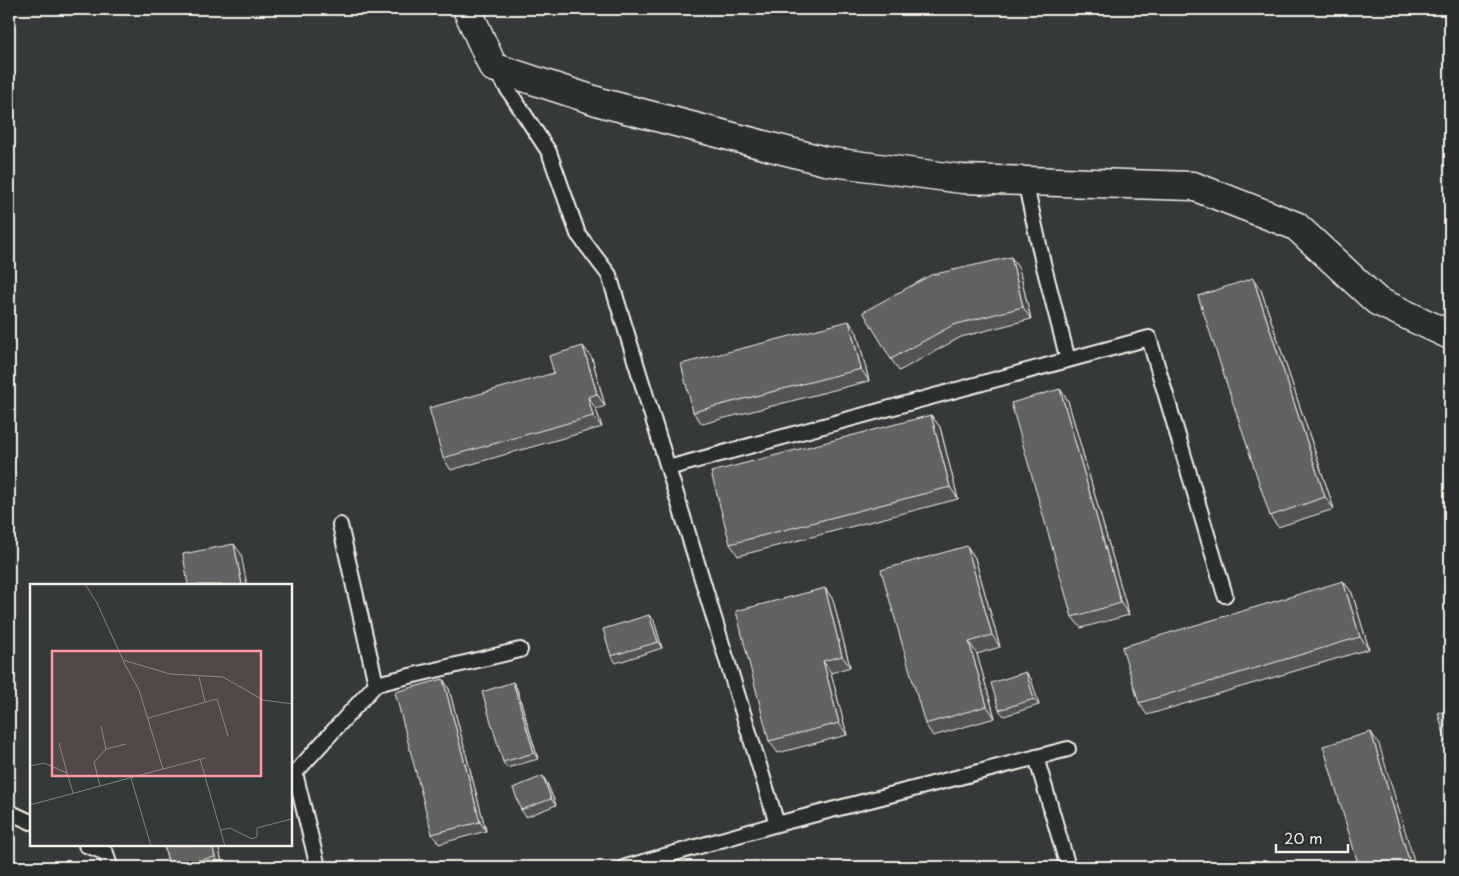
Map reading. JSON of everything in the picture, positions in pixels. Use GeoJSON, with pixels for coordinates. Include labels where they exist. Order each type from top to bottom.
{"type":"FeatureCollection","features":[{"type":"Feature","properties":{"kind":"street"},"geometry":{"type":"LineString","coordinates":[[467,9],[493,67],[603,103],[825,161],[962,179],[1193,186],[1296,226],[1377,301],[1450,335]]}},
{"type":"Feature","properties":{"kind":"lane"},"geometry":{"type":"LineString","coordinates":[[493,67],[549,152],[578,234],[609,275],[777,824]]}},
{"type":"Feature","properties":{"kind":"lane"},"geometry":{"type":"LineString","coordinates":[[1025,181],[1043,263],[1068,360]]}},
{"type":"Feature","properties":{"kind":"lane"},"geometry":{"type":"LineString","coordinates":[[668,468],[1149,338],[1225,595]]}},
{"type":"Feature","properties":{"kind":"lane"},"geometry":{"type":"LineString","coordinates":[[340,525],[376,684]]}},
{"type":"Feature","properties":{"kind":"lane"},"geometry":{"type":"LineString","coordinates":[[318,867],[295,773],[376,684],[520,650]]}},
{"type":"Feature","properties":{"kind":"lane"},"geometry":{"type":"LineString","coordinates":[[626,867],[777,824],[1068,749]]}},
{"type":"Feature","properties":{"kind":"lane"},"geometry":{"type":"LineString","coordinates":[[1036,757],[1068,867]]}},
{"type":"Feature","properties":{"kind":"lane"},"geometry":{"type":"LineString","coordinates":[[9,812],[30,822]]}},
{"type":"Feature","properties":{"kind":"lane"},"geometry":{"type":"LineString","coordinates":[[91,846],[105,849],[110,867]]}},
{"type":"Feature","properties":{"kind":"building"},"geometry":{"type":"Polygon","coordinates":[[[1011,257],[1023,307],[953,325],[891,359],[863,312],[931,275],[1011,257]]]}},
{"type":"Feature","properties":{"kind":"building"},"geometry":{"type":"Polygon","coordinates":[[[1253,278],[1325,497],[1270,516],[1198,296],[1253,278]]]}},
{"type":"Feature","properties":{"kind":"building"},"geometry":{"type":"Polygon","coordinates":[[[849,321],[861,369],[693,412],[681,364],[849,321]]]}},
{"type":"Feature","properties":{"kind":"building"},"geometry":{"type":"Polygon","coordinates":[[[583,346],[597,394],[588,397],[593,416],[443,458],[429,408],[554,373],[549,356],[583,346]]]}},
{"type":"Feature","properties":{"kind":"building"},"geometry":{"type":"Polygon","coordinates":[[[1060,389],[1121,603],[1072,617],[1011,403],[1060,389]]]}},
{"type":"Feature","properties":{"kind":"building"},"geometry":{"type":"Polygon","coordinates":[[[931,415],[950,487],[730,544],[711,472],[931,415]]]}},
{"type":"Feature","properties":{"kind":"building"},"geometry":{"type":"Polygon","coordinates":[[[234,544],[242,584],[188,584],[183,554],[234,544]]]}},
{"type":"Feature","properties":{"kind":"building"},"geometry":{"type":"Polygon","coordinates":[[[967,546],[992,635],[969,642],[987,706],[925,724],[881,570],[967,546]]]}},
{"type":"Feature","properties":{"kind":"building"},"geometry":{"type":"Polygon","coordinates":[[[1343,581],[1360,637],[1139,703],[1122,647],[1343,581]]]}},
{"type":"Feature","properties":{"kind":"building"},"geometry":{"type":"Polygon","coordinates":[[[825,588],[842,656],[823,661],[839,723],[769,741],[736,611],[825,588]]]}},
{"type":"Feature","properties":{"kind":"building"},"geometry":{"type":"Polygon","coordinates":[[[649,615],[658,642],[611,656],[603,629],[649,615]]]}},
{"type":"Feature","properties":{"kind":"building"},"geometry":{"type":"Polygon","coordinates":[[[1026,672],[1034,699],[999,710],[991,683],[1026,672]]]}},
{"type":"Feature","properties":{"kind":"building"},"geometry":{"type":"Polygon","coordinates":[[[443,679],[480,822],[432,834],[395,692],[443,679]]]}},
{"type":"Feature","properties":{"kind":"building"},"geometry":{"type":"Polygon","coordinates":[[[513,682],[534,753],[503,762],[482,692],[513,682]]]}},
{"type":"Feature","properties":{"kind":"building"},"geometry":{"type":"Polygon","coordinates":[[[1450,710],[1450,755],[1438,713],[1450,710]]]}},
{"type":"Feature","properties":{"kind":"building"},"geometry":{"type":"Polygon","coordinates":[[[1371,732],[1411,867],[1359,867],[1323,746],[1371,732]]]}},
{"type":"Feature","properties":{"kind":"building"},"geometry":{"type":"Polygon","coordinates":[[[543,776],[551,799],[521,810],[513,788],[543,776]]]}},
{"type":"Feature","properties":{"kind":"building"},"geometry":{"type":"Polygon","coordinates":[[[164,846],[212,846],[215,857],[169,866],[164,846]]]}}]}
